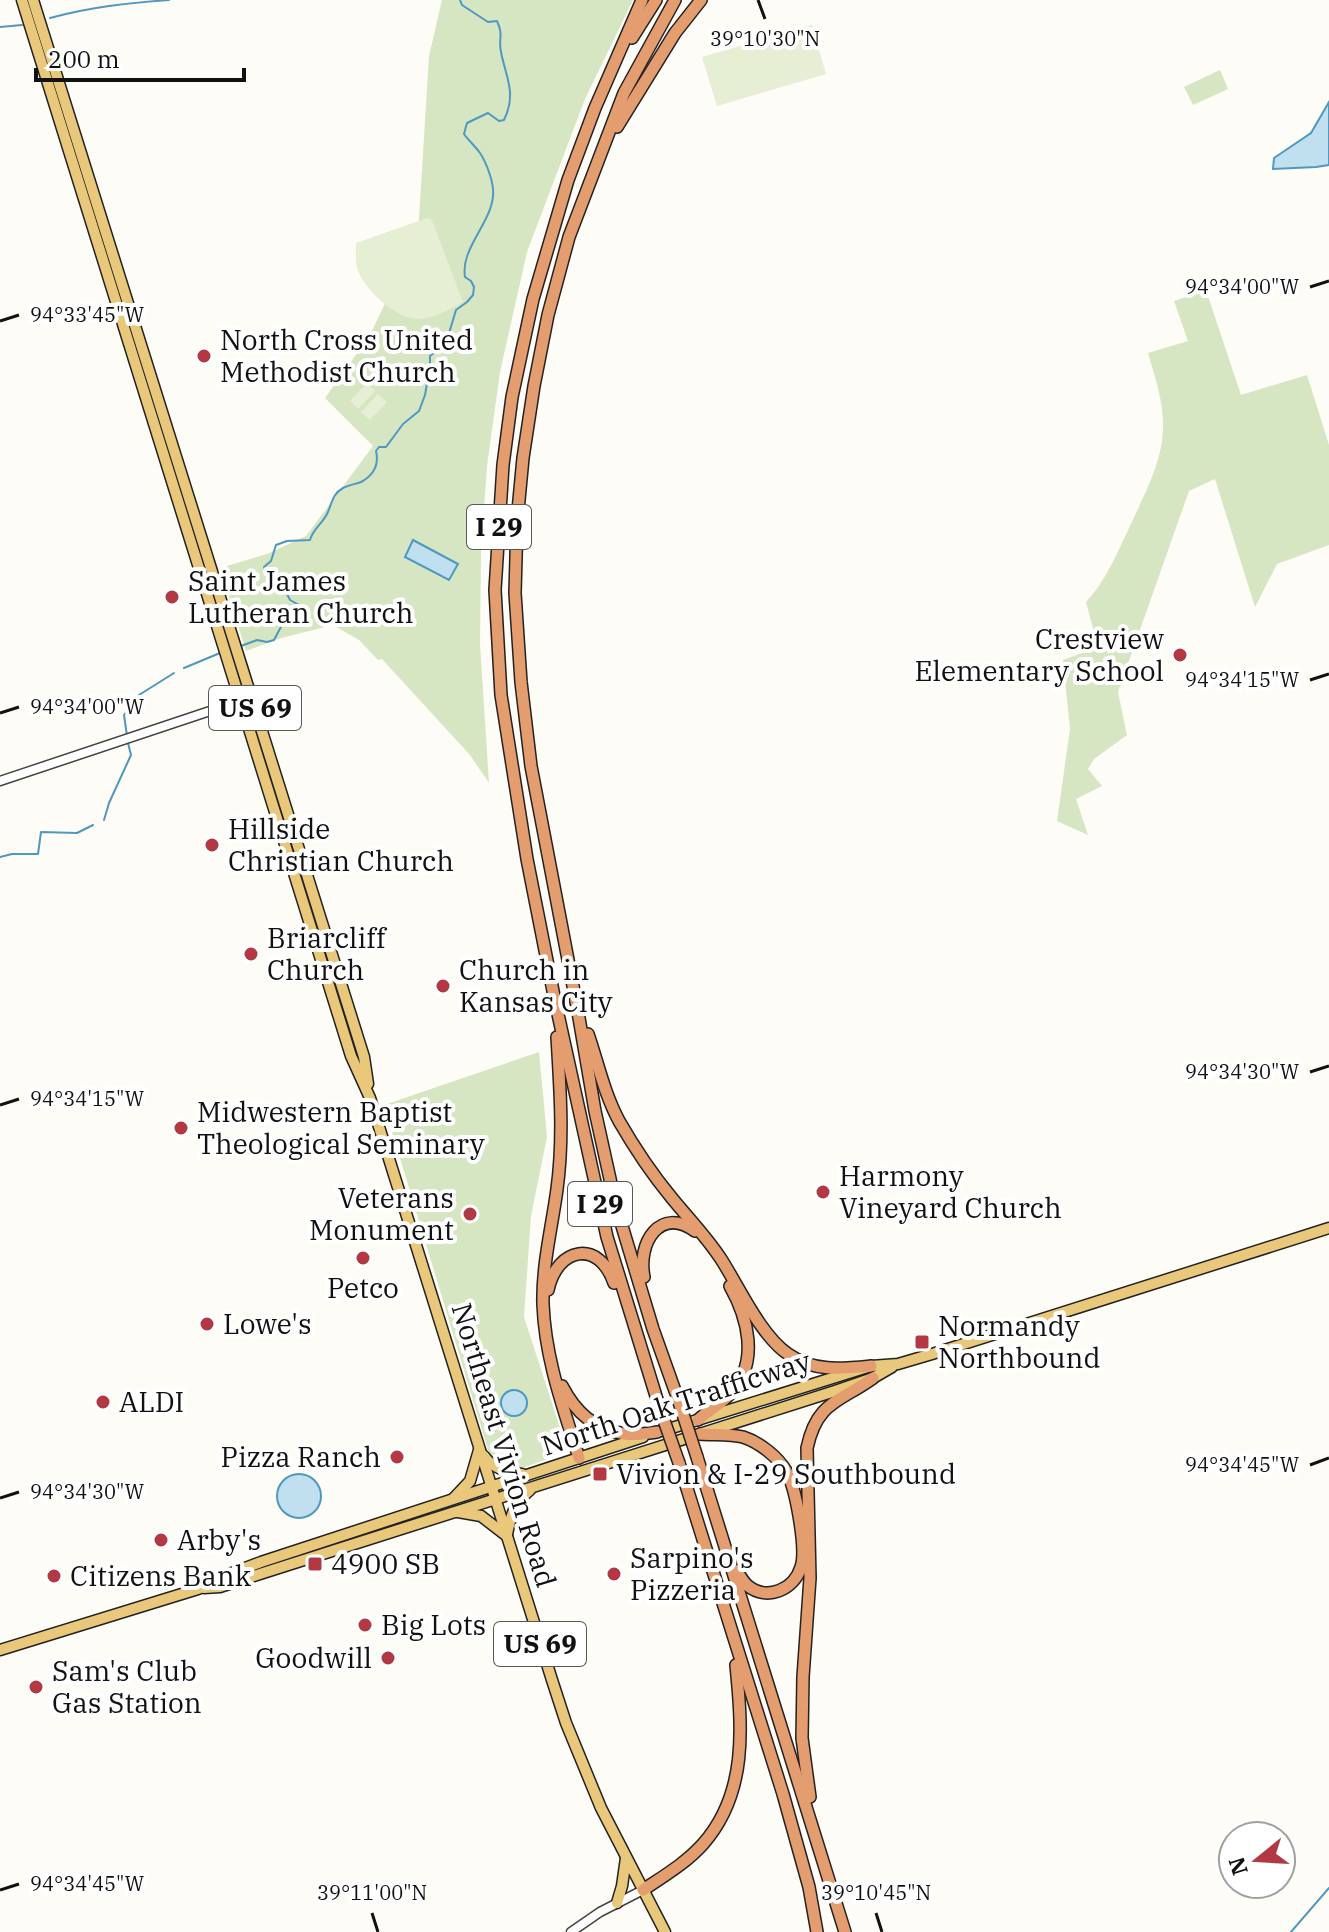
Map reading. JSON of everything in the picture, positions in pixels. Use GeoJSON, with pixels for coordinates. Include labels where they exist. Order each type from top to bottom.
{"type":"FeatureCollection","features":[{"type":"Feature","properties":{"kind":"highway"},"geometry":{"type":"LineString","coordinates":[[612,68],[642,0]]}},
{"type":"Feature","properties":{"kind":"highway","name":"I 29"},"geometry":{"type":"LineString","coordinates":[[656,0],[612,68],[568,180],[533,299],[512,397],[502,480],[495,590],[501,695],[527,859],[607,1237],[783,1794],[809,1887],[817,1932]]}},
{"type":"Feature","properties":{"kind":"highway","name":"I 29"},"geometry":{"type":"LineString","coordinates":[[675,0],[624,93],[569,237],[548,315],[523,458],[517,521],[517,637],[531,766],[595,1111],[616,1206],[847,1932]]}},
{"type":"Feature","properties":{"kind":"highway"},"geometry":{"type":"LineString","coordinates":[[657,30],[685,0]]}},
{"type":"Feature","properties":{"kind":"highway"},"geometry":{"type":"LineString","coordinates":[[602,151],[675,33],[701,0]]}},
{"type":"Feature","properties":{"kind":"highway"},"geometry":{"type":"LineString","coordinates":[[554,996],[562,1132],[557,1189],[544,1270],[543,1304],[552,1373],[579,1458]]}},
{"type":"Feature","properties":{"kind":"highway"},"geometry":{"type":"LineString","coordinates":[[578,1012],[620,1122],[668,1193],[714,1248],[769,1336],[784,1352],[812,1365],[872,1372]]}},
{"type":"Feature","properties":{"kind":"highway"},"geometry":{"type":"LineString","coordinates":[[653,1329],[641,1264],[642,1253],[648,1239],[658,1229],[680,1223],[697,1232],[736,1297],[747,1329],[745,1372],[726,1397],[698,1420]]}},
{"type":"Feature","properties":{"kind":"highway"},"geometry":{"type":"LineString","coordinates":[[632,1317],[619,1298],[609,1269],[600,1259],[585,1254],[569,1255],[558,1265],[548,1292],[555,1360],[561,1384],[569,1398],[582,1416],[599,1426],[627,1435],[657,1432]]}},
{"type":"Feature","properties":{"kind":"highway"},"geometry":{"type":"LineString","coordinates":[[811,1818],[802,1738],[810,1578],[807,1448],[823,1411],[837,1399],[857,1390],[872,1372]]}},
{"type":"Feature","properties":{"kind":"highway"},"geometry":{"type":"LineString","coordinates":[[700,1434],[742,1437],[759,1445],[788,1473],[797,1510],[803,1549],[802,1565],[797,1576],[780,1592],[758,1592],[748,1586],[726,1552]]}},
{"type":"Feature","properties":{"kind":"highway"},"geometry":{"type":"LineString","coordinates":[[643,1890],[681,1865],[703,1844],[721,1815],[731,1790],[742,1737],[734,1640]]}},
{"type":"Feature","properties":{"kind":"main road","name":"Northeast Vivion Road"},"geometry":{"type":"LineString","coordinates":[[22,0],[119,311],[364,1057],[370,1098],[566,1723],[601,1808],[643,1890]]}},
{"type":"Feature","properties":{"kind":"main road","name":"Northeast Vivion Road"},"geometry":{"type":"LineString","coordinates":[[33,0],[133,319],[246,699]]}},
{"type":"Feature","properties":{"kind":"main road"},"geometry":{"type":"LineString","coordinates":[[119,311],[133,319]]}},
{"type":"Feature","properties":{"kind":"main road","name":"North Oak Trafficway"},"geometry":{"type":"LineString","coordinates":[[0,1650],[198,1589],[261,1562],[630,1440],[872,1372],[1329,1228]]}},
{"type":"Feature","properties":{"kind":"main road","name":"North Oak Trafficway"},"geometry":{"type":"LineString","coordinates":[[198,1589],[220,1587],[700,1434],[872,1372]]}},
{"type":"Feature","properties":{"kind":"main road"},"geometry":{"type":"LineString","coordinates":[[496,1499],[517,1484],[616,1453],[630,1440]]}},
{"type":"Feature","properties":{"kind":"main road"},"geometry":{"type":"LineString","coordinates":[[479,1448],[489,1463],[512,1473],[529,1475]]}},
{"type":"Feature","properties":{"kind":"main road"},"geometry":{"type":"LineString","coordinates":[[452,1500],[470,1481],[479,1448]]}},
{"type":"Feature","properties":{"kind":"main road"},"geometry":{"type":"LineString","coordinates":[[456,1512],[481,1516],[507,1536],[516,1503],[533,1487]]}},
{"type":"Feature","properties":{"kind":"main road"},"geometry":{"type":"LineString","coordinates":[[617,1903],[626,1856]]}},
{"type":"Feature","properties":{"kind":"main road","name":"US 69"},"geometry":{"type":"LineString","coordinates":[[643,1890],[665,1932]]}},
{"type":"Feature","properties":{"kind":"street"},"geometry":{"type":"LineString","coordinates":[[0,781],[246,699]]}},
{"type":"Feature","properties":{"kind":"street"},"geometry":{"type":"LineString","coordinates":[[571,1932],[643,1890]]}},
{"type":"Feature","properties":{"kind":"green space"},"geometry":{"type":"Polygon","coordinates":[[[442,0],[633,0],[585,99],[527,252],[500,372],[487,466],[481,551],[480,644],[489,783],[470,755],[382,659],[378,660],[359,640],[333,625],[281,638],[246,651],[220,568],[267,554],[306,536],[373,446],[325,398],[370,335],[418,234],[429,56],[442,0]]]}},
{"type":"Feature","properties":{"kind":"green space"},"geometry":{"type":"Polygon","coordinates":[[[812,25],[826,74],[717,106],[702,57],[812,25]]]}},
{"type":"Feature","properties":{"kind":"green space"},"geometry":{"type":"Polygon","coordinates":[[[1220,70],[1228,89],[1193,105],[1184,87],[1220,70]]]}},
{"type":"Feature","properties":{"kind":"green space"},"geometry":{"type":"Polygon","coordinates":[[[427,218],[432,220],[463,302],[434,316],[416,319],[390,308],[366,284],[357,268],[356,243],[427,218]]]}},
{"type":"Feature","properties":{"kind":"green space"},"geometry":{"type":"Polygon","coordinates":[[[1206,290],[1241,395],[1307,375],[1329,445],[1329,545],[1277,564],[1255,607],[1215,479],[1189,491],[1118,692],[1127,735],[1094,759],[1088,769],[1102,786],[1076,799],[1088,835],[1057,821],[1070,729],[1063,660],[1098,647],[1086,602],[1111,566],[1148,488],[1161,448],[1162,411],[1148,353],[1188,341],[1174,301],[1206,290]]]}},
{"type":"Feature","properties":{"kind":"green space"},"geometry":{"type":"Polygon","coordinates":[[[367,383],[375,391],[358,409],[350,401],[367,383]]]}},
{"type":"Feature","properties":{"kind":"green space"},"geometry":{"type":"Polygon","coordinates":[[[378,394],[387,402],[370,420],[361,412],[378,394]]]}},
{"type":"Feature","properties":{"kind":"green space"},"geometry":{"type":"Polygon","coordinates":[[[539,1052],[547,1137],[531,1216],[524,1317],[562,1434],[553,1457],[514,1471],[492,1463],[384,1105],[539,1052]]]}},
{"type":"Feature","properties":{"kind":"water"},"geometry":{"type":"Polygon","coordinates":[[[1329,102],[1329,165],[1273,169],[1274,158],[1311,133],[1329,102]]]}},
{"type":"Feature","properties":{"kind":"water"},"geometry":{"type":"Polygon","coordinates":[[[413,540],[458,564],[449,580],[405,557],[413,540]]]}},
{"type":"Feature","properties":{"kind":"water"},"geometry":{"type":"Polygon","coordinates":[[[514,1390],[523,1394],[527,1403],[523,1412],[514,1416],[505,1412],[501,1403],[505,1394],[514,1390]]]}},
{"type":"Feature","properties":{"kind":"water"},"geometry":{"type":"Polygon","coordinates":[[[299,1474],[315,1480],[321,1496],[315,1512],[299,1518],[283,1512],[277,1496],[283,1480],[299,1474]]]}},
{"type":"Feature","properties":{"kind":"waterway"},"geometry":{"type":"LineString","coordinates":[[50,18],[109,6],[169,0]]}},
{"type":"Feature","properties":{"kind":"waterway"},"geometry":{"type":"LineString","coordinates":[[241,646],[257,640],[274,640],[286,620],[300,611],[299,605],[290,600],[284,588],[266,574],[264,567],[271,561],[276,545],[310,540],[337,493],[372,473],[379,447],[386,447],[403,424],[419,411],[425,395],[430,356],[440,351],[447,340],[456,310],[473,295],[474,287],[465,277],[465,266],[489,211],[493,189],[482,157],[464,134],[467,123],[488,113],[499,121],[504,120],[510,93],[497,21],[488,22],[462,5],[460,0]]}},
{"type":"Feature","properties":{"kind":"waterway"},"geometry":{"type":"LineString","coordinates":[[0,27],[22,25]]}},
{"type":"Feature","properties":{"kind":"waterway"},"geometry":{"type":"LineString","coordinates":[[184,668],[220,653]]}},
{"type":"Feature","properties":{"kind":"waterway"},"geometry":{"type":"LineString","coordinates":[[127,736],[124,715],[139,695],[174,673]]}},
{"type":"Feature","properties":{"kind":"waterway"},"geometry":{"type":"LineString","coordinates":[[104,820],[131,755],[128,743]]}},
{"type":"Feature","properties":{"kind":"waterway"},"geometry":{"type":"LineString","coordinates":[[0,857],[38,854],[41,832],[77,833],[93,825]]}},
{"type":"Feature","properties":{"kind":"waterway"},"geometry":{"type":"LineString","coordinates":[[1291,1932],[1329,1888]]}},
{"type":"Feature","properties":{"kind":"place","name":"North Cross United Methodist Church"},"geometry":{"type":"Point","coordinates":[204,356]}},
{"type":"Feature","properties":{"kind":"place","name":"Saint James Lutheran Church"},"geometry":{"type":"Point","coordinates":[172,597]}},
{"type":"Feature","properties":{"kind":"place","name":"Crestview Elementary School"},"geometry":{"type":"Point","coordinates":[1180,655]}},
{"type":"Feature","properties":{"kind":"place","name":"Hillside Christian Church"},"geometry":{"type":"Point","coordinates":[212,845]}},
{"type":"Feature","properties":{"kind":"place","name":"Briarcliff Church"},"geometry":{"type":"Point","coordinates":[251,954]}},
{"type":"Feature","properties":{"kind":"place","name":"Church in Kansas City"},"geometry":{"type":"Point","coordinates":[443,986]}},
{"type":"Feature","properties":{"kind":"place","name":"Midwestern Baptist Theological Seminary"},"geometry":{"type":"Point","coordinates":[181,1128]}},
{"type":"Feature","properties":{"kind":"place","name":"Harmony Vineyard Church"},"geometry":{"type":"Point","coordinates":[823,1192]}},
{"type":"Feature","properties":{"kind":"place","name":"Veterans Monument"},"geometry":{"type":"Point","coordinates":[470,1214]}},
{"type":"Feature","properties":{"kind":"place","name":"Petco"},"geometry":{"type":"Point","coordinates":[363,1258]}},
{"type":"Feature","properties":{"kind":"place","name":"Lowe's"},"geometry":{"type":"Point","coordinates":[207,1324]}},
{"type":"Feature","properties":{"kind":"place","name":"Normandy Northbound"},"geometry":{"type":"Point","coordinates":[922,1342]}},
{"type":"Feature","properties":{"kind":"place","name":"ALDI"},"geometry":{"type":"Point","coordinates":[103,1402]}},
{"type":"Feature","properties":{"kind":"place","name":"Pizza Ranch"},"geometry":{"type":"Point","coordinates":[397,1457]}},
{"type":"Feature","properties":{"kind":"place","name":"Vivion & I-29 Southbound"},"geometry":{"type":"Point","coordinates":[600,1474]}},
{"type":"Feature","properties":{"kind":"place","name":"Arby's"},"geometry":{"type":"Point","coordinates":[161,1540]}},
{"type":"Feature","properties":{"kind":"place","name":"4900 SB"},"geometry":{"type":"Point","coordinates":[315,1564]}},
{"type":"Feature","properties":{"kind":"place","name":"Sarpino's Pizzeria"},"geometry":{"type":"Point","coordinates":[614,1574]}},
{"type":"Feature","properties":{"kind":"place","name":"Citizens Bank"},"geometry":{"type":"Point","coordinates":[54,1576]}},
{"type":"Feature","properties":{"kind":"place","name":"Big Lots"},"geometry":{"type":"Point","coordinates":[365,1625]}},
{"type":"Feature","properties":{"kind":"place","name":"Goodwill"},"geometry":{"type":"Point","coordinates":[388,1658]}},
{"type":"Feature","properties":{"kind":"place","name":"Sam's Club Gas Station"},"geometry":{"type":"Point","coordinates":[36,1687]}}]}
